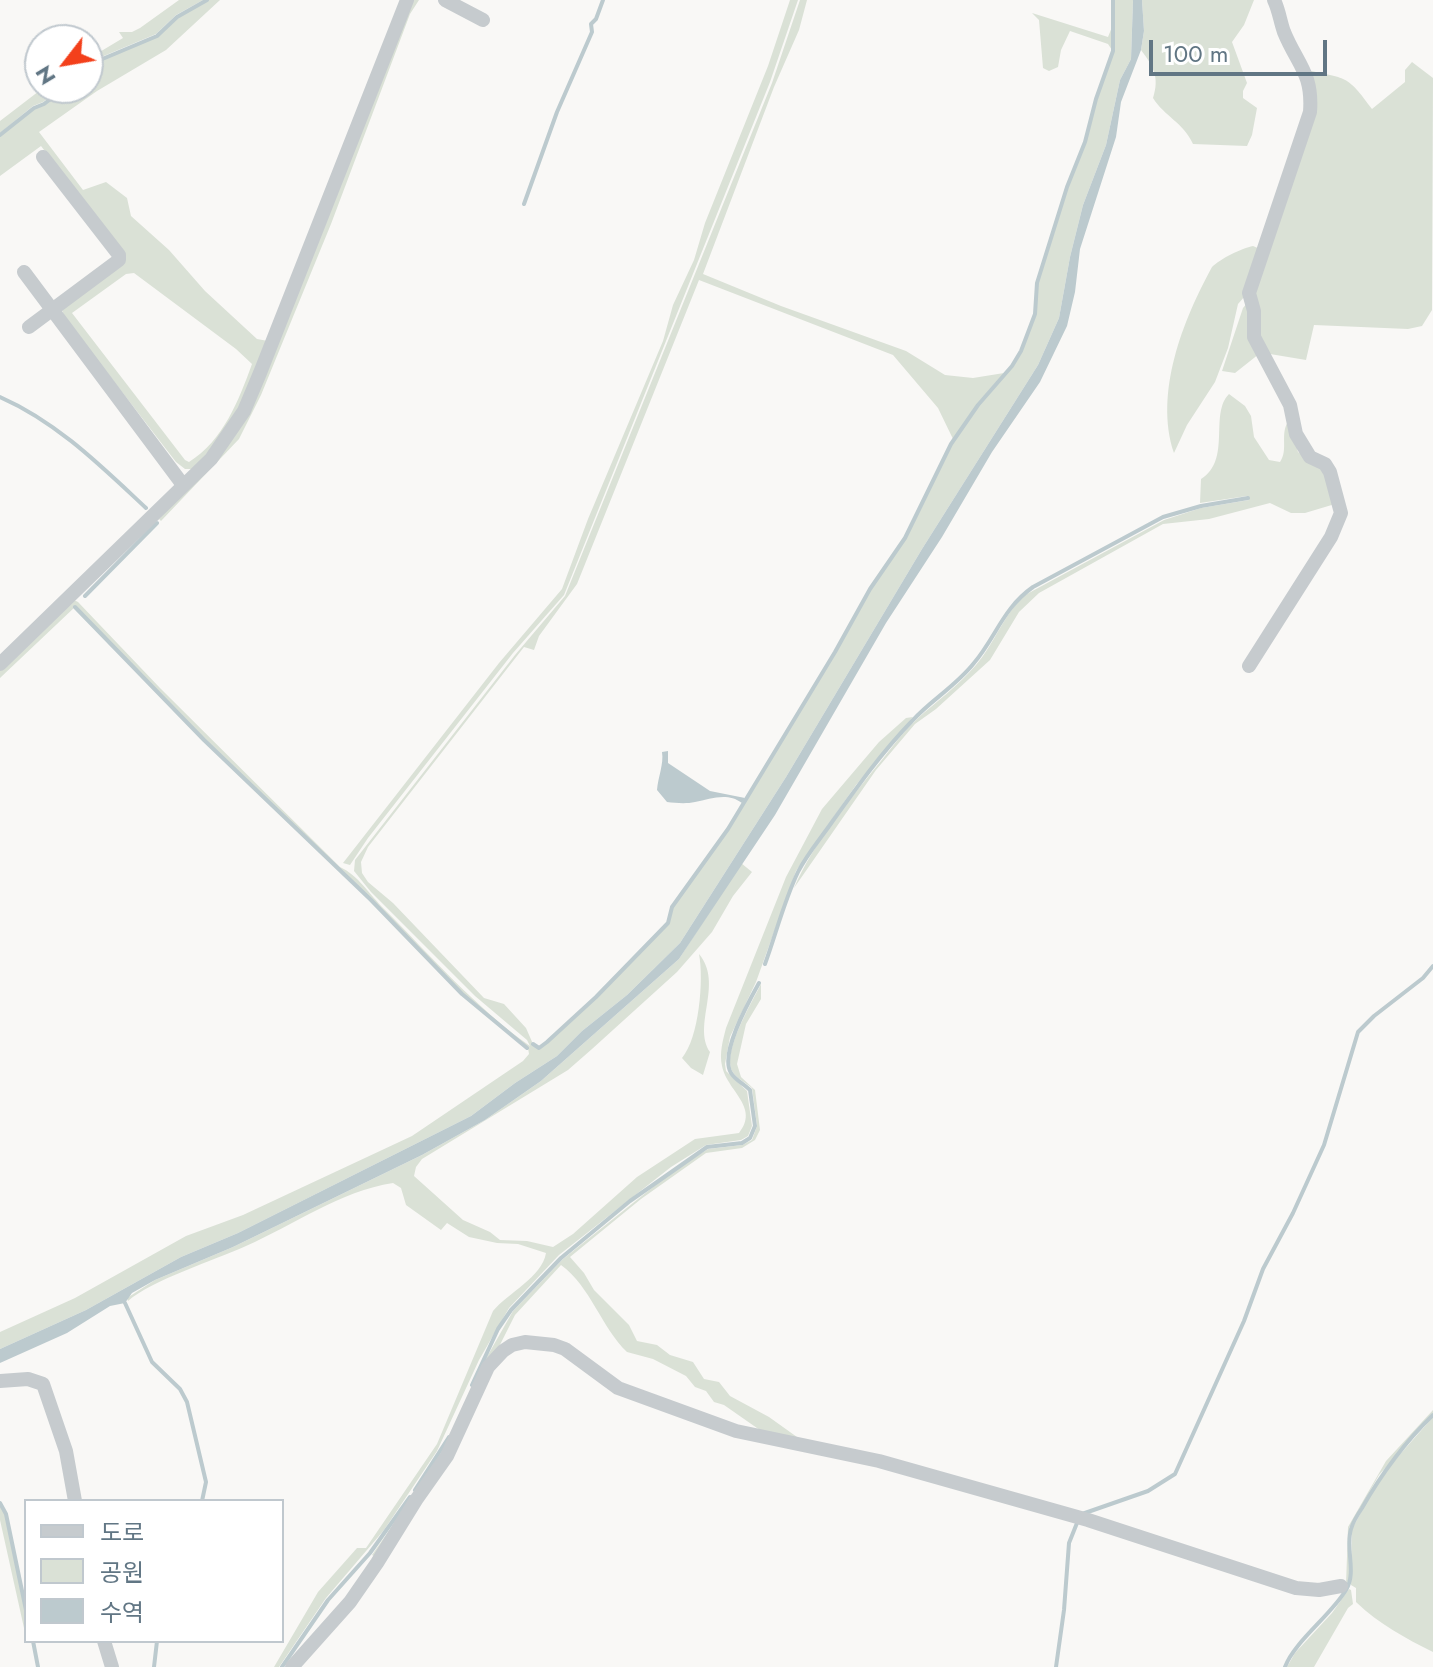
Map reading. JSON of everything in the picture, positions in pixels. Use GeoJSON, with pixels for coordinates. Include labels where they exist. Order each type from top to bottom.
{"type":"FeatureCollection","features":[{"type":"Feature","properties":{"kind":"street"},"geometry":{"type":"LineString","coordinates":[[0,664],[221,447],[244,411],[407,0]]}},
{"type":"Feature","properties":{"kind":"street"},"geometry":{"type":"LineString","coordinates":[[445,0],[483,20]]}},
{"type":"Feature","properties":{"kind":"street"},"geometry":{"type":"LineString","coordinates":[[1249,666],[1331,537],[1341,513],[1330,472],[1325,464],[1310,457],[1301,445],[1290,405],[1254,337],[1254,311],[1249,293],[1310,112],[1311,98],[1306,70],[1284,32],[1274,0]]}},
{"type":"Feature","properties":{"kind":"street"},"geometry":{"type":"LineString","coordinates":[[29,327],[117,263],[119,255],[43,157]]}},
{"type":"Feature","properties":{"kind":"street"},"geometry":{"type":"LineString","coordinates":[[24,272],[183,485]]}},
{"type":"Feature","properties":{"kind":"street"},"geometry":{"type":"LineString","coordinates":[[292,1667],[341,1612],[377,1563],[447,1456],[488,1367],[503,1351],[525,1342],[565,1349],[618,1388],[736,1431],[879,1461],[1088,1520],[1296,1588],[1319,1590],[1341,1586]]}},
{"type":"Feature","properties":{"kind":"street"},"geometry":{"type":"LineString","coordinates":[[0,1381],[28,1379],[43,1384],[66,1451],[75,1499]]}},
{"type":"Feature","properties":{"kind":"street"},"geometry":{"type":"LineString","coordinates":[[105,1643],[112,1667]]}},
{"type":"Feature","properties":{"kind":"green space"},"geometry":{"type":"Polygon","coordinates":[[[179,0],[203,0],[176,15],[156,34],[104,56],[104,49],[123,38],[119,32],[132,32],[179,0]]]}},
{"type":"Feature","properties":{"kind":"green space"},"geometry":{"type":"Polygon","coordinates":[[[208,0],[220,0],[166,50],[104,87],[104,60],[157,36],[177,17],[208,0]]]}},
{"type":"Feature","properties":{"kind":"green space"},"geometry":{"type":"Polygon","coordinates":[[[410,0],[419,0],[410,14],[331,224],[261,395],[239,439],[161,521],[159,519],[230,441],[410,0]]]}},
{"type":"Feature","properties":{"kind":"green space"},"geometry":{"type":"Polygon","coordinates":[[[790,0],[798,0],[770,82],[564,595],[513,653],[350,865],[343,863],[499,663],[562,589],[663,341],[673,305],[694,260],[705,223],[768,66],[790,0]]]}},
{"type":"Feature","properties":{"kind":"green space"},"geometry":{"type":"Polygon","coordinates":[[[800,0],[807,0],[799,30],[703,274],[906,351],[945,375],[973,378],[1004,373],[977,404],[953,439],[938,408],[893,355],[699,280],[577,584],[539,636],[534,650],[524,647],[368,847],[361,862],[362,873],[368,882],[393,903],[484,998],[504,1004],[526,1028],[533,1044],[540,1048],[596,998],[657,936],[729,829],[836,653],[870,589],[905,538],[952,444],[978,405],[1013,366],[1021,352],[1036,314],[1038,283],[1067,187],[1085,142],[1113,51],[1114,0],[1133,0],[1131,59],[1120,80],[1106,145],[1083,205],[1059,318],[1038,365],[922,549],[786,777],[680,943],[627,995],[582,1031],[557,1056],[471,1116],[238,1233],[181,1257],[86,1310],[0,1349],[0,1332],[75,1298],[186,1236],[243,1215],[412,1136],[529,1054],[528,1048],[462,993],[372,899],[205,739],[76,606],[0,678],[0,669],[74,600],[78,602],[340,867],[358,880],[454,981],[530,1046],[371,892],[354,871],[355,860],[515,655],[565,596],[772,83],[800,0]]]}},
{"type":"Feature","properties":{"kind":"green space"},"geometry":{"type":"Polygon","coordinates":[[[1142,0],[1254,0],[1244,25],[1232,42],[1247,83],[1243,98],[1257,108],[1247,146],[1193,144],[1153,98],[1156,84],[1154,72],[1141,50],[1144,31],[1142,0]]]}},
{"type":"Feature","properties":{"kind":"green space"},"geometry":{"type":"Polygon","coordinates":[[[1032,13],[1108,37],[1112,27],[1112,50],[1108,44],[1070,31],[1061,50],[1058,67],[1049,71],[1043,68],[1039,20],[1032,13]]]}},
{"type":"Feature","properties":{"kind":"green space"},"geometry":{"type":"Polygon","coordinates":[[[1412,62],[1433,78],[1432,310],[1422,326],[1408,329],[1314,325],[1306,360],[1264,353],[1252,300],[1303,134],[1307,70],[1345,80],[1357,89],[1372,109],[1405,82],[1405,70],[1412,62]]]}},
{"type":"Feature","properties":{"kind":"green space"},"geometry":{"type":"Polygon","coordinates":[[[24,103],[38,104],[0,133],[0,121],[24,103]]]}},
{"type":"Feature","properties":{"kind":"green space"},"geometry":{"type":"Polygon","coordinates":[[[79,104],[39,132],[83,190],[106,182],[127,198],[131,216],[257,339],[268,341],[232,423],[194,469],[185,469],[176,462],[62,310],[125,255],[41,146],[0,176],[0,136],[34,108],[79,104]],[[134,273],[126,274],[72,313],[189,462],[211,443],[228,419],[252,364],[134,273]]]}},
{"type":"Feature","properties":{"kind":"green space"},"geometry":{"type":"Polygon","coordinates":[[[1253,246],[1260,249],[1245,296],[1238,304],[1228,348],[1215,382],[1187,425],[1174,453],[1167,406],[1182,333],[1212,267],[1231,254],[1253,246]]]}},
{"type":"Feature","properties":{"kind":"green space"},"geometry":{"type":"Polygon","coordinates":[[[1248,302],[1259,354],[1235,373],[1222,371],[1243,308],[1248,302]]]}},
{"type":"Feature","properties":{"kind":"green space"},"geometry":{"type":"Polygon","coordinates":[[[1229,394],[1245,406],[1251,416],[1254,437],[1269,460],[1280,462],[1283,457],[1289,420],[1298,452],[1326,472],[1335,504],[1305,513],[1291,513],[1270,503],[1209,519],[1163,524],[1039,593],[1019,612],[990,660],[915,724],[876,770],[794,888],[822,838],[857,791],[907,729],[976,665],[1025,595],[1164,520],[1201,508],[1249,500],[1247,496],[1200,503],[1201,479],[1216,461],[1221,413],[1229,394]]]}},
{"type":"Feature","properties":{"kind":"green space"},"geometry":{"type":"Polygon","coordinates":[[[913,717],[856,785],[796,871],[756,982],[730,1037],[726,1071],[747,1091],[752,1126],[748,1136],[741,1140],[706,1145],[671,1167],[559,1255],[509,1308],[479,1360],[437,1451],[384,1530],[326,1598],[279,1667],[274,1667],[318,1592],[357,1548],[366,1548],[437,1444],[493,1311],[538,1270],[546,1253],[518,1244],[469,1237],[447,1223],[441,1230],[406,1205],[401,1188],[393,1183],[354,1193],[246,1246],[152,1286],[128,1301],[127,1298],[155,1280],[233,1247],[422,1155],[485,1120],[541,1081],[679,959],[741,863],[752,872],[733,896],[712,932],[677,972],[568,1070],[422,1159],[414,1176],[463,1220],[500,1240],[527,1241],[553,1247],[573,1234],[637,1177],[695,1139],[739,1133],[746,1115],[725,1075],[721,1061],[722,1047],[726,1028],[786,877],[822,809],[879,742],[906,718],[913,717]]]}},
{"type":"Feature","properties":{"kind":"green space"},"geometry":{"type":"Polygon","coordinates":[[[699,954],[709,978],[704,1030],[710,1052],[703,1075],[682,1058],[693,1037],[699,1008],[699,954]]]}},
{"type":"Feature","properties":{"kind":"green space"},"geometry":{"type":"Polygon","coordinates":[[[761,984],[761,999],[746,1024],[737,1064],[741,1077],[755,1090],[760,1130],[755,1140],[742,1148],[706,1153],[641,1199],[570,1257],[594,1290],[629,1325],[637,1341],[657,1345],[670,1355],[693,1362],[704,1379],[719,1382],[730,1396],[769,1417],[804,1442],[767,1435],[724,1405],[714,1402],[706,1391],[695,1387],[686,1376],[653,1359],[627,1352],[580,1284],[561,1265],[515,1315],[450,1444],[377,1558],[372,1555],[442,1454],[484,1362],[513,1311],[563,1259],[673,1171],[708,1149],[742,1145],[752,1140],[757,1126],[752,1088],[734,1074],[730,1063],[739,1027],[761,984]]]}},
{"type":"Feature","properties":{"kind":"green space"},"geometry":{"type":"Polygon","coordinates":[[[1433,1410],[1433,1414],[1379,1475],[1349,1528],[1350,1577],[1346,1585],[1348,1527],[1386,1461],[1433,1410]]]}},
{"type":"Feature","properties":{"kind":"green space"},"geometry":{"type":"Polygon","coordinates":[[[1433,1417],[1433,1652],[1365,1610],[1356,1602],[1356,1588],[1351,1585],[1352,1529],[1381,1476],[1433,1417]]]}},
{"type":"Feature","properties":{"kind":"green space"},"geometry":{"type":"Polygon","coordinates":[[[0,1505],[5,1514],[24,1604],[24,1628],[0,1520],[0,1505]]]}},
{"type":"Feature","properties":{"kind":"green space"},"geometry":{"type":"Polygon","coordinates":[[[1349,1589],[1353,1604],[1314,1667],[1287,1667],[1295,1653],[1332,1613],[1349,1589]]]}},
{"type":"Feature","properties":{"kind":"water"},"geometry":{"type":"Polygon","coordinates":[[[1133,0],[1142,0],[1144,31],[1141,50],[1121,102],[1116,137],[1080,249],[1067,326],[1040,382],[992,452],[886,623],[775,815],[679,959],[541,1081],[485,1120],[422,1155],[233,1247],[155,1280],[132,1293],[125,1303],[110,1306],[67,1333],[0,1363],[0,1349],[86,1310],[181,1257],[238,1233],[471,1116],[557,1056],[582,1031],[627,995],[680,943],[786,777],[922,549],[1038,365],[1059,318],[1083,205],[1106,145],[1120,80],[1131,59],[1133,0]]]}},
{"type":"Feature","properties":{"kind":"water"},"geometry":{"type":"Polygon","coordinates":[[[668,751],[668,763],[710,791],[745,798],[742,803],[725,797],[688,803],[667,802],[657,790],[662,752],[668,751]]]}},
{"type":"Feature","properties":{"kind":"waterway"},"geometry":{"type":"LineString","coordinates":[[104,58],[157,36],[177,17],[207,0]]}},
{"type":"Feature","properties":{"kind":"waterway"},"geometry":{"type":"LineString","coordinates":[[524,204],[557,112],[592,32],[591,24],[603,0]]}},
{"type":"Feature","properties":{"kind":"waterway"},"geometry":{"type":"LineString","coordinates":[[533,1044],[539,1048],[547,1042],[668,923],[672,907],[728,829],[870,589],[905,538],[951,444],[1021,351],[1035,314],[1037,283],[1113,51],[1113,0]]}},
{"type":"Feature","properties":{"kind":"waterway"},"geometry":{"type":"LineString","coordinates":[[0,135],[34,108],[44,104]]}},
{"type":"Feature","properties":{"kind":"waterway"},"geometry":{"type":"LineString","coordinates":[[0,397],[59,432],[146,508]]}},
{"type":"Feature","properties":{"kind":"waterway"},"geometry":{"type":"LineString","coordinates":[[765,964],[793,883],[810,852],[890,745],[919,713],[967,671],[1023,595],[1163,517],[1201,506],[1248,498]]}},
{"type":"Feature","properties":{"kind":"waterway"},"geometry":{"type":"LineString","coordinates":[[85,596],[157,523]]}},
{"type":"Feature","properties":{"kind":"waterway"},"geometry":{"type":"LineString","coordinates":[[75,607],[204,740],[371,900],[462,994],[527,1048]]}},
{"type":"Feature","properties":{"kind":"waterway"},"geometry":{"type":"LineString","coordinates":[[1082,1514],[1148,1491],[1175,1474],[1244,1321],[1263,1269],[1324,1145],[1358,1032],[1423,978],[1433,966]]}},
{"type":"Feature","properties":{"kind":"waterway"},"geometry":{"type":"LineString","coordinates":[[472,1385],[498,1329],[511,1310],[561,1258],[630,1201],[707,1147],[742,1143],[750,1138],[755,1126],[750,1090],[735,1078],[728,1064],[732,1041],[759,983]]}},
{"type":"Feature","properties":{"kind":"waterway"},"geometry":{"type":"LineString","coordinates":[[125,1303],[152,1362],[180,1389],[187,1402],[206,1482],[202,1499]]}},
{"type":"Feature","properties":{"kind":"waterway"},"geometry":{"type":"LineString","coordinates":[[1285,1667],[1296,1648],[1346,1590],[1351,1576],[1350,1537],[1357,1515],[1394,1459],[1433,1415]]}},
{"type":"Feature","properties":{"kind":"waterway"},"geometry":{"type":"LineString","coordinates":[[415,1490],[449,1437]]}},
{"type":"Feature","properties":{"kind":"waterway"},"geometry":{"type":"LineString","coordinates":[[282,1667],[328,1600],[370,1553],[410,1497]]}},
{"type":"Feature","properties":{"kind":"waterway"},"geometry":{"type":"LineString","coordinates":[[0,1503],[6,1514],[24,1600]]}},
{"type":"Feature","properties":{"kind":"waterway"},"geometry":{"type":"LineString","coordinates":[[1056,1667],[1069,1543],[1077,1523]]}},
{"type":"Feature","properties":{"kind":"waterway"},"geometry":{"type":"LineString","coordinates":[[33,1643],[38,1667]]}},
{"type":"Feature","properties":{"kind":"waterway"},"geometry":{"type":"LineString","coordinates":[[154,1667],[157,1643]]}}]}
